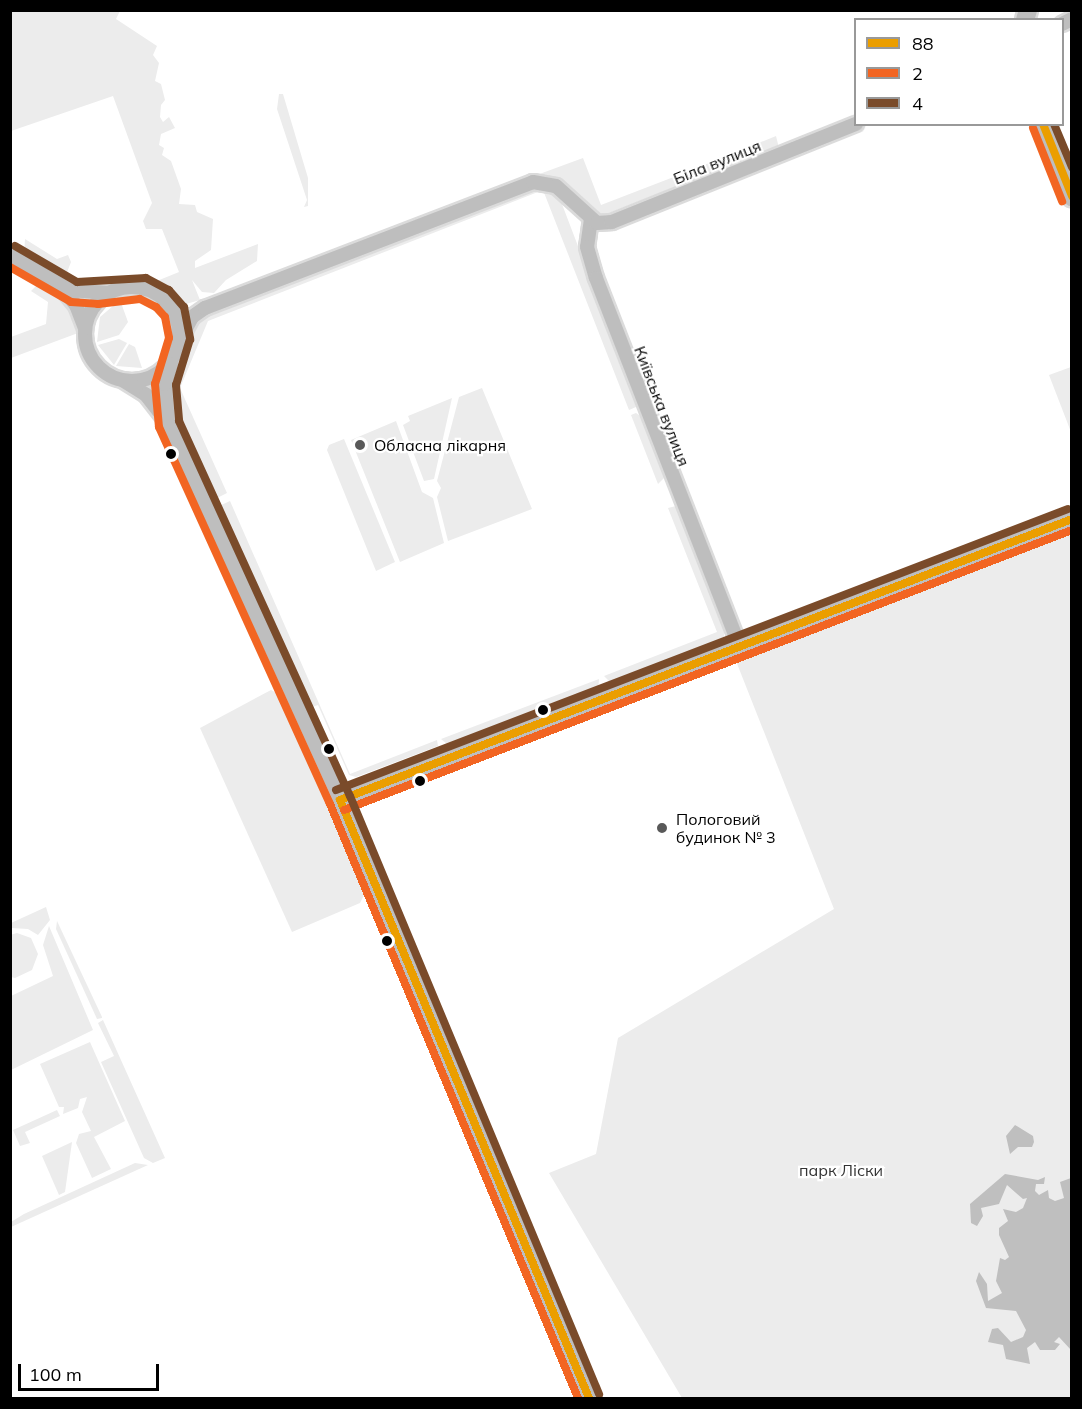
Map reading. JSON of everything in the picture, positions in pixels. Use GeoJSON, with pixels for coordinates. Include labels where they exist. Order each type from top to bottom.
{"type":"FeatureCollection","features":[{"type":"Feature","properties":{"kind":"main road"},"geometry":{"type":"LineString","coordinates":[[1044,126],[1071,197]]}},
{"type":"Feature","properties":{"kind":"main road"},"geometry":{"type":"LineString","coordinates":[[340,800],[1071,519]]}},
{"type":"Feature","properties":{"kind":"street","name":"Біла вулиця"},"geometry":{"type":"LineString","coordinates":[[591,219],[597,223],[612,222],[854,125]]}},
{"type":"Feature","properties":{"kind":"street"},"geometry":{"type":"LineString","coordinates":[[169,424],[165,384],[172,360],[185,327],[205,308],[533,183],[556,186],[591,219]]}},
{"type":"Feature","properties":{"kind":"street","name":"Київська вулиця"},"geometry":{"type":"LineString","coordinates":[[591,219],[587,247],[596,278],[739,645]]}},
{"type":"Feature","properties":{"kind":"street"},"geometry":{"type":"LineString","coordinates":[[10,255],[58,285],[86,294],[110,293],[137,287],[167,302],[205,308]]}},
{"type":"Feature","properties":{"kind":"street"},"geometry":{"type":"LineString","coordinates":[[58,285],[76,305],[93,361],[104,372],[146,395],[169,424],[340,800],[589,1398]]}},
{"type":"Feature","properties":{"kind":"street"},"geometry":{"type":"LineString","coordinates":[[85,330],[95,305],[110,293]]}},
{"type":"Feature","properties":{"kind":"street"},"geometry":{"type":"LineString","coordinates":[[167,302],[177,319],[180,339]]}},
{"type":"Feature","properties":{"kind":"street"},"geometry":{"type":"LineString","coordinates":[[124,381],[155,376],[172,360]]}},
{"type":"Feature","properties":{"kind":"green space"},"geometry":{"type":"Polygon","coordinates":[[[10,11],[120,11],[116,19],[157,46],[153,55],[159,63],[155,81],[161,84],[165,100],[161,105],[160,117],[163,122],[169,117],[175,128],[161,134],[159,145],[164,148],[162,155],[171,161],[181,189],[179,204],[195,205],[197,212],[213,219],[211,250],[195,261],[195,268],[258,244],[257,261],[226,280],[214,293],[202,292],[192,280],[200,300],[186,304],[147,285],[179,272],[162,229],[146,229],[143,221],[152,203],[113,96],[11,131],[10,11]]]}},
{"type":"Feature","properties":{"kind":"green space"},"geometry":{"type":"Polygon","coordinates":[[[279,94],[283,94],[308,178],[308,206],[304,207],[307,200],[277,109],[279,94]]]}},
{"type":"Feature","properties":{"kind":"green space"},"geometry":{"type":"Polygon","coordinates":[[[776,136],[779,148],[707,173],[704,165],[776,136]]]}},
{"type":"Feature","properties":{"kind":"green space"},"geometry":{"type":"Polygon","coordinates":[[[583,158],[601,205],[697,168],[700,177],[599,217],[534,176],[583,158]]]}},
{"type":"Feature","properties":{"kind":"green space"},"geometry":{"type":"Polygon","coordinates":[[[536,185],[557,191],[637,401],[636,407],[629,410],[543,190],[208,321],[180,388],[227,493],[213,500],[174,412],[169,385],[190,327],[206,312],[536,185]]]}},
{"type":"Feature","properties":{"kind":"green space"},"geometry":{"type":"Polygon","coordinates":[[[25,239],[57,259],[68,255],[71,262],[64,280],[24,255],[25,239]]]}},
{"type":"Feature","properties":{"kind":"green space"},"geometry":{"type":"Polygon","coordinates":[[[39,283],[71,308],[78,333],[11,358],[11,337],[46,324],[48,302],[31,291],[39,283]]]}},
{"type":"Feature","properties":{"kind":"green space"},"geometry":{"type":"Polygon","coordinates":[[[120,300],[128,322],[119,335],[97,342],[100,317],[120,300]]]}},
{"type":"Feature","properties":{"kind":"green space"},"geometry":{"type":"Polygon","coordinates":[[[119,339],[127,343],[114,365],[98,345],[119,339]]]}},
{"type":"Feature","properties":{"kind":"green space"},"geometry":{"type":"Polygon","coordinates":[[[129,344],[135,347],[142,368],[116,366],[129,344]]]}},
{"type":"Feature","properties":{"kind":"green space"},"geometry":{"type":"Polygon","coordinates":[[[1071,367],[1071,432],[1049,375],[1071,367]]]}},
{"type":"Feature","properties":{"kind":"green space"},"geometry":{"type":"Polygon","coordinates":[[[482,388],[532,509],[448,541],[437,497],[441,488],[437,481],[459,397],[482,388]]]}},
{"type":"Feature","properties":{"kind":"green space"},"geometry":{"type":"Polygon","coordinates":[[[452,398],[434,479],[424,481],[403,425],[410,421],[408,416],[452,398]]]}},
{"type":"Feature","properties":{"kind":"green space"},"geometry":{"type":"Polygon","coordinates":[[[636,413],[643,418],[666,476],[658,484],[631,415],[636,413]]]}},
{"type":"Feature","properties":{"kind":"green space"},"geometry":{"type":"Polygon","coordinates":[[[396,421],[422,492],[433,498],[444,543],[400,562],[351,440],[396,421]]]}},
{"type":"Feature","properties":{"kind":"green space"},"geometry":{"type":"Polygon","coordinates":[[[344,439],[395,562],[376,571],[327,450],[329,445],[344,439]]]}},
{"type":"Feature","properties":{"kind":"green space"},"geometry":{"type":"Polygon","coordinates":[[[230,501],[350,774],[437,740],[438,746],[356,777],[349,775],[318,705],[306,709],[217,507],[230,501]]]}},
{"type":"Feature","properties":{"kind":"green space"},"geometry":{"type":"Polygon","coordinates":[[[676,506],[724,626],[724,638],[717,648],[614,686],[604,676],[717,632],[668,508],[676,506]]]}},
{"type":"Feature","properties":{"kind":"green space","name":"парк Ліски"},"geometry":{"type":"Polygon","coordinates":[[[1071,527],[1071,1398],[682,1398],[549,1173],[596,1154],[618,1038],[834,909],[734,656],[1071,527]]]}},
{"type":"Feature","properties":{"kind":"green space"},"geometry":{"type":"Polygon","coordinates":[[[599,679],[598,692],[453,749],[441,739],[599,679]]]}},
{"type":"Feature","properties":{"kind":"green space"},"geometry":{"type":"Polygon","coordinates":[[[271,690],[280,695],[366,891],[360,903],[292,932],[200,728],[271,690]]]}},
{"type":"Feature","properties":{"kind":"green space"},"geometry":{"type":"Polygon","coordinates":[[[46,907],[50,920],[38,935],[28,929],[11,928],[11,923],[46,907]]]}},
{"type":"Feature","properties":{"kind":"green space"},"geometry":{"type":"Polygon","coordinates":[[[57,921],[102,1018],[97,1019],[56,929],[57,921]]]}},
{"type":"Feature","properties":{"kind":"green space"},"geometry":{"type":"Polygon","coordinates":[[[49,926],[93,1030],[11,1070],[11,996],[53,976],[43,945],[49,926]]]}},
{"type":"Feature","properties":{"kind":"green space"},"geometry":{"type":"Polygon","coordinates":[[[17,933],[31,938],[38,954],[32,970],[15,978],[11,977],[10,935],[17,933]]]}},
{"type":"Feature","properties":{"kind":"green space"},"geometry":{"type":"Polygon","coordinates":[[[103,1020],[165,1158],[153,1163],[144,1158],[101,1062],[114,1056],[98,1023],[103,1020]]]}},
{"type":"Feature","properties":{"kind":"green space"},"geometry":{"type":"Polygon","coordinates":[[[90,1042],[125,1121],[94,1137],[111,1169],[92,1178],[76,1143],[79,1134],[91,1131],[82,1112],[87,1097],[80,1099],[78,1108],[63,1114],[64,1107],[59,1107],[40,1064],[90,1042]]]}},
{"type":"Feature","properties":{"kind":"green space"},"geometry":{"type":"Polygon","coordinates":[[[57,1110],[60,1116],[25,1132],[30,1143],[20,1146],[13,1130],[57,1110]]]}},
{"type":"Feature","properties":{"kind":"green space"},"geometry":{"type":"Polygon","coordinates":[[[72,1142],[65,1192],[59,1195],[42,1156],[72,1142]]]}},
{"type":"Feature","properties":{"kind":"green space"},"geometry":{"type":"Polygon","coordinates":[[[135,1163],[148,1165],[11,1227],[11,1222],[24,1214],[135,1163]]]}},
{"type":"Feature","properties":{"kind":"shaded area"},"geometry":{"type":"Polygon","coordinates":[[[1015,1125],[1033,1136],[1034,1142],[1032,1147],[1018,1147],[1010,1154],[1006,1136],[1015,1125]]]}},
{"type":"Feature","properties":{"kind":"shaded area"},"geometry":{"type":"Polygon","coordinates":[[[1005,1174],[1038,1180],[1045,1177],[1044,1184],[1036,1184],[1035,1191],[1039,1195],[1048,1190],[1049,1198],[1055,1201],[1064,1198],[1060,1182],[1071,1178],[1071,1350],[1059,1337],[1054,1342],[1060,1344],[1055,1350],[1040,1350],[1035,1342],[1027,1348],[1030,1364],[1006,1359],[1003,1345],[988,1342],[992,1329],[998,1328],[1011,1342],[1023,1337],[1026,1330],[1016,1311],[986,1308],[976,1281],[979,1272],[987,1284],[988,1301],[1002,1293],[996,1281],[1000,1258],[1005,1260],[1009,1257],[999,1235],[999,1228],[1008,1221],[1003,1209],[1016,1212],[1023,1208],[1027,1198],[1023,1199],[1007,1185],[999,1204],[981,1208],[983,1216],[977,1226],[971,1223],[970,1204],[1005,1174]]]}},
{"type":"Feature","properties":{"kind":"transit line","name":"88"},"geometry":{"type":"LineString","coordinates":[[1044,126],[1072,196]]}},
{"type":"Feature","properties":{"kind":"transit line","name":"4"},"geometry":{"type":"LineString","coordinates":[[1055,126],[1072,167]]}},
{"type":"Feature","properties":{"kind":"transit line","name":"2"},"geometry":{"type":"LineString","coordinates":[[1033,128],[1062,201]]}},
{"type":"Feature","properties":{"kind":"transit line","name":"4"},"geometry":{"type":"LineString","coordinates":[[15,246],[77,282],[146,278],[169,290],[184,307],[190,339],[176,385],[179,421],[350,796],[599,1394]]}},
{"type":"Feature","properties":{"kind":"transit line","name":"2"},"geometry":{"type":"LineString","coordinates":[[10,267],[71,302],[98,304],[140,299],[156,307],[165,317],[169,338],[155,384],[159,427],[330,804],[578,1398]]}},
{"type":"Feature","properties":{"kind":"transit line","name":"4"},"geometry":{"type":"LineString","coordinates":[[336,790],[1068,509]]}},
{"type":"Feature","properties":{"kind":"transit line","name":"88"},"geometry":{"type":"LineString","coordinates":[[340,800],[1072,519]]}},
{"type":"Feature","properties":{"kind":"transit line","name":"2"},"geometry":{"type":"LineString","coordinates":[[344,810],[1072,530]]}},
{"type":"Feature","properties":{"kind":"transit line","name":"88"},"geometry":{"type":"LineString","coordinates":[[340,800],[589,1398]]}},
{"type":"Feature","properties":{"kind":"place","name":"Обласна лікарня"},"geometry":{"type":"Point","coordinates":[360,445]}},
{"type":"Feature","properties":{"kind":"place","name":"Пологовий будинок № 3"},"geometry":{"type":"Point","coordinates":[662,828]}}]}
